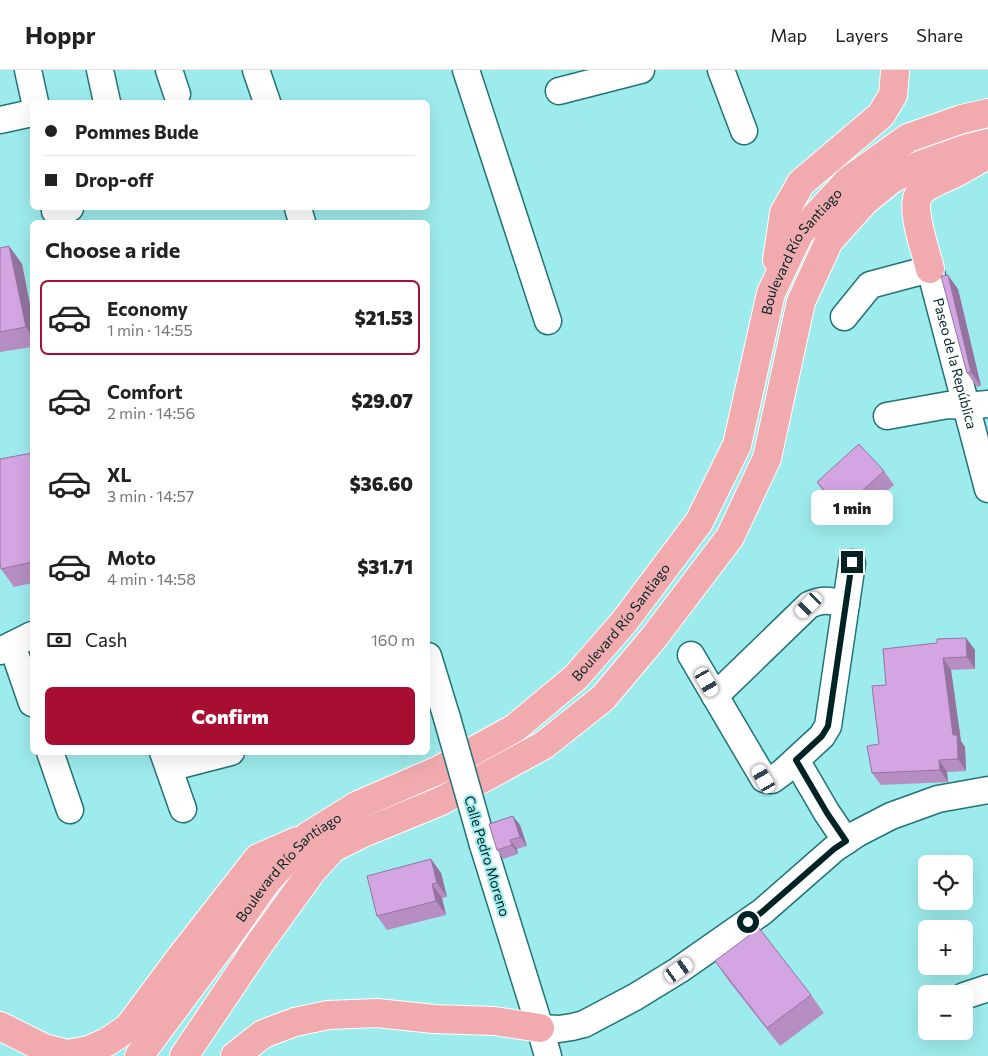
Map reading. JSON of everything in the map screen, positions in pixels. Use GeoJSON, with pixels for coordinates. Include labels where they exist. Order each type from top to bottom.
{"type":"FeatureCollection","features":[{"type":"Feature","properties":{"kind":"main road"},"geometry":{"type":"LineString","coordinates":[[771,293],[784,213],[801,183],[881,116],[893,95],[897,71]]}},
{"type":"Feature","properties":{"kind":"main road","name":"Boulevard Río Santiago"},"geometry":{"type":"LineString","coordinates":[[139,1056],[267,881],[308,836],[358,805],[439,770],[515,728],[576,677],[624,622],[699,522],[737,445],[771,293],[799,234],[848,180],[908,138],[962,119],[988,114]]}},
{"type":"Feature","properties":{"kind":"main road","name":"Boulevard Río Santiago"},"geometry":{"type":"LineString","coordinates":[[184,1056],[260,943],[312,871],[333,848],[363,833],[441,802],[535,750],[603,698],[655,636],[730,537],[768,458],[801,302],[829,241],[865,201],[892,179],[920,165],[988,143]]}},
{"type":"Feature","properties":{"kind":"main road"},"geometry":{"type":"LineString","coordinates":[[930,268],[917,220],[916,206],[918,195],[926,188],[988,154]]}},
{"type":"Feature","properties":{"kind":"main road"},"geometry":{"type":"LineString","coordinates":[[0,1027],[44,1048],[68,1054],[89,1050],[107,1042],[128,1028],[258,858],[308,836]]}},
{"type":"Feature","properties":{"kind":"main road"},"geometry":{"type":"LineString","coordinates":[[235,1056],[263,1034],[296,1022],[328,1015],[377,1013],[434,1019],[494,1021],[540,1028]]}},
{"type":"Feature","properties":{"kind":"main road"},"geometry":{"type":"LineString","coordinates":[[0,1027],[13,1056]]}},
{"type":"Feature","properties":{"kind":"street"},"geometry":{"type":"LineString","coordinates":[[28,70],[35,100]]}},
{"type":"Feature","properties":{"kind":"street"},"geometry":{"type":"LineString","coordinates":[[100,70],[107,100]]}},
{"type":"Feature","properties":{"kind":"street"},"geometry":{"type":"LineString","coordinates":[[256,70],[266,100]]}},
{"type":"Feature","properties":{"kind":"street"},"geometry":{"type":"LineString","coordinates":[[466,70],[548,321]]}},
{"type":"Feature","properties":{"kind":"street"},"geometry":{"type":"LineString","coordinates":[[559,91],[640,70]]}},
{"type":"Feature","properties":{"kind":"street"},"geometry":{"type":"LineString","coordinates":[[722,70],[744,131]]}},
{"type":"Feature","properties":{"kind":"street"},"geometry":{"type":"LineString","coordinates":[[0,120],[30,113]]}},
{"type":"Feature","properties":{"kind":"street"},"geometry":{"type":"LineString","coordinates":[[844,317],[870,285],[930,268]]}},
{"type":"Feature","properties":{"kind":"street","name":"Paseo de la República"},"geometry":{"type":"LineString","coordinates":[[930,268],[977,405],[988,489]]}},
{"type":"Feature","properties":{"kind":"street"},"geometry":{"type":"LineString","coordinates":[[887,416],[948,405],[977,405]]}},
{"type":"Feature","properties":{"kind":"street"},"geometry":{"type":"LineString","coordinates":[[691,655],[764,779],[772,780],[822,736],[828,726],[852,562]]}},
{"type":"Feature","properties":{"kind":"street"},"geometry":{"type":"LineString","coordinates":[[715,696],[809,605],[818,600],[846,604]]}},
{"type":"Feature","properties":{"kind":"street"},"geometry":{"type":"LineString","coordinates":[[15,644],[30,696]]}},
{"type":"Feature","properties":{"kind":"street","name":"Calle Pedro Moreno"},"geometry":{"type":"LineString","coordinates":[[430,671],[447,718],[483,845],[548,1056]]}},
{"type":"Feature","properties":{"kind":"street"},"geometry":{"type":"LineString","coordinates":[[51,755],[70,810]]}},
{"type":"Feature","properties":{"kind":"street"},"geometry":{"type":"LineString","coordinates":[[183,809],[166,760],[207,755]]}},
{"type":"Feature","properties":{"kind":"street"},"geometry":{"type":"LineString","coordinates":[[790,766],[816,820],[840,845]]}},
{"type":"Feature","properties":{"kind":"street"},"geometry":{"type":"LineString","coordinates":[[540,1028],[559,1029],[584,1024],[635,997],[679,970],[762,912],[840,845],[891,816],[938,799],[988,790]]}},
{"type":"Feature","properties":{"kind":"street"},"geometry":{"type":"LineString","coordinates":[[973,993],[988,988]]}},
{"type":"Feature","properties":{"kind":"building"},"geometry":{"type":"Polygon","coordinates":[[[9,246],[26,327],[0,332],[0,248],[9,246]]]}},
{"type":"Feature","properties":{"kind":"building"},"geometry":{"type":"Polygon","coordinates":[[[948,275],[971,372],[967,373],[941,276],[948,275]]]}},
{"type":"Feature","properties":{"kind":"building"},"geometry":{"type":"Polygon","coordinates":[[[859,444],[884,471],[842,509],[817,482],[859,444]]]}},
{"type":"Feature","properties":{"kind":"building"},"geometry":{"type":"Polygon","coordinates":[[[30,453],[30,562],[1,569],[0,563],[0,459],[30,453]]]}},
{"type":"Feature","properties":{"kind":"building"},"geometry":{"type":"Polygon","coordinates":[[[966,638],[967,657],[943,658],[953,735],[957,735],[958,759],[939,760],[940,770],[872,773],[867,746],[879,744],[872,686],[886,685],[883,649],[937,643],[937,639],[966,638]]]}},
{"type":"Feature","properties":{"kind":"building"},"geometry":{"type":"Polygon","coordinates":[[[513,816],[520,837],[510,840],[512,845],[497,850],[489,824],[513,816]]]}},
{"type":"Feature","properties":{"kind":"building"},"geometry":{"type":"Polygon","coordinates":[[[431,859],[437,883],[432,884],[436,901],[377,916],[367,876],[431,859]]]}},
{"type":"Feature","properties":{"kind":"building"},"geometry":{"type":"Polygon","coordinates":[[[759,928],[811,995],[767,1028],[715,961],[759,928]]]}},
{"type":"Feature","properties":{"kind":"route"},"geometry":{"type":"LineString","coordinates":[[748,922],[846,841],[796,760],[822,736],[828,726],[852,562]]}}]}
